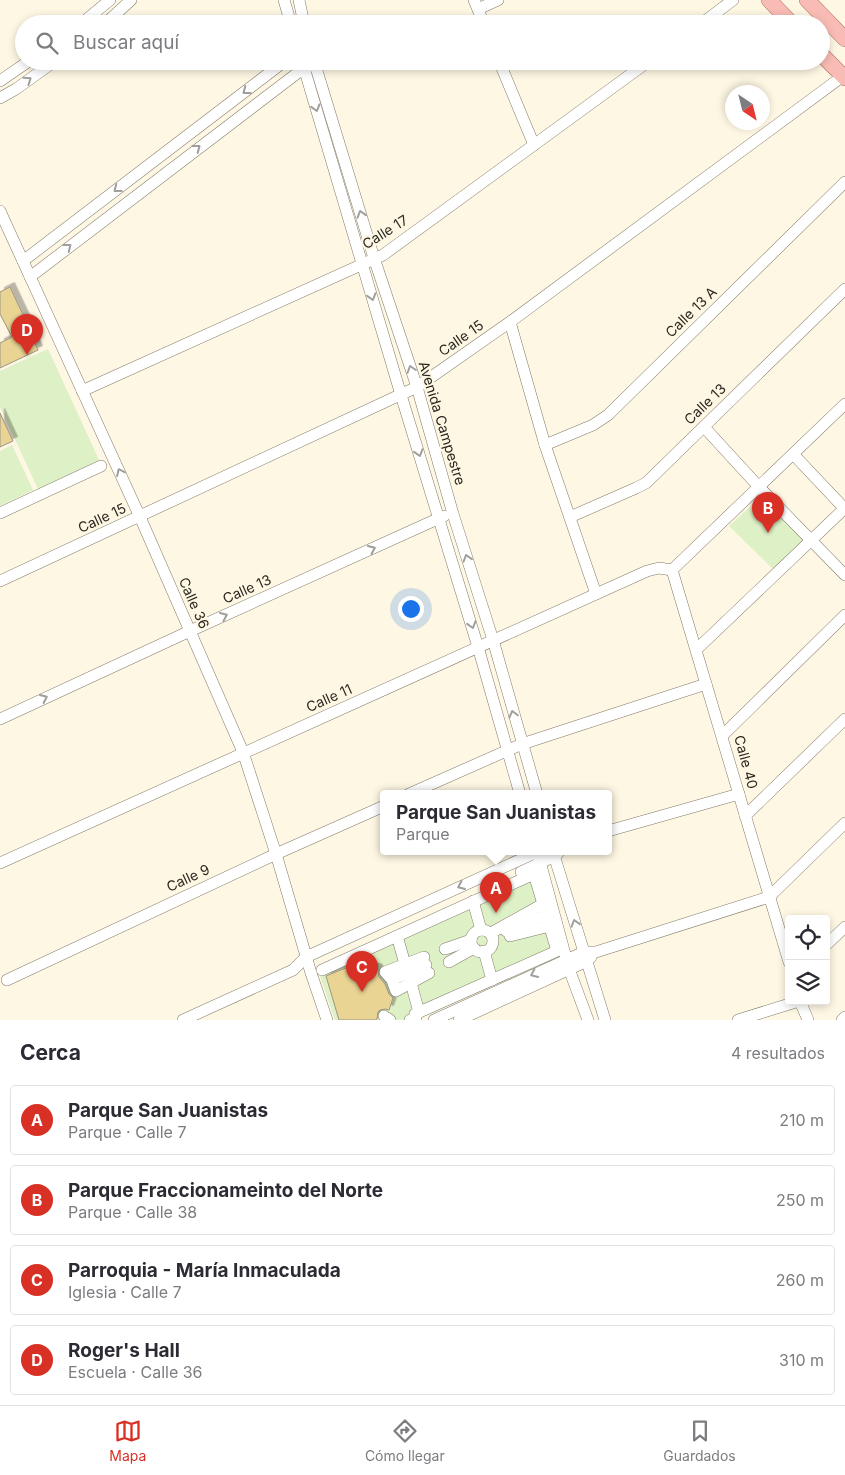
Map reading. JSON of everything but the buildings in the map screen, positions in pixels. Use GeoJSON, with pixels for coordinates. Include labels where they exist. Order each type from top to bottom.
{"type":"FeatureCollection","features":[{"type":"Feature","properties":{"kind":"main road"},"geometry":{"type":"LineString","coordinates":[[770,0],[784,15]]}},
{"type":"Feature","properties":{"kind":"main road"},"geometry":{"type":"LineString","coordinates":[[807,0],[822,15]]}},
{"type":"Feature","properties":{"kind":"main road"},"geometry":{"type":"LineString","coordinates":[[830,24],[845,39]]}},
{"type":"Feature","properties":{"kind":"main road"},"geometry":{"type":"LineString","coordinates":[[830,63],[844,77]]}},
{"type":"Feature","properties":{"kind":"street"},"geometry":{"type":"LineString","coordinates":[[92,15],[110,0]]}},
{"type":"Feature","properties":{"kind":"street"},"geometry":{"type":"LineString","coordinates":[[115,15],[131,0]]}},
{"type":"Feature","properties":{"kind":"street"},"geometry":{"type":"LineString","coordinates":[[284,0],[288,15]]}},
{"type":"Feature","properties":{"kind":"street"},"geometry":{"type":"LineString","coordinates":[[299,0],[302,15]]}},
{"type":"Feature","properties":{"kind":"street"},"geometry":{"type":"LineString","coordinates":[[476,5],[498,0]]}},
{"type":"Feature","properties":{"kind":"street"},"geometry":{"type":"LineString","coordinates":[[713,15],[733,0]]}},
{"type":"Feature","properties":{"kind":"street"},"geometry":{"type":"LineString","coordinates":[[0,81],[16,70]]}},
{"type":"Feature","properties":{"kind":"street"},"geometry":{"type":"LineString","coordinates":[[0,98],[42,70]]}},
{"type":"Feature","properties":{"kind":"street"},"geometry":{"type":"LineString","coordinates":[[23,261],[273,70]]}},
{"type":"Feature","properties":{"kind":"street"},"geometry":{"type":"LineString","coordinates":[[30,277],[301,70]]}},
{"type":"Feature","properties":{"kind":"street"},"geometry":{"type":"LineString","coordinates":[[311,70],[362,263],[478,647],[519,790]]}},
{"type":"Feature","properties":{"kind":"street","name":"Avenida Campestre"},"geometry":{"type":"LineString","coordinates":[[311,70],[417,387],[453,514],[493,640],[535,790]]}},
{"type":"Feature","properties":{"kind":"street"},"geometry":{"type":"LineString","coordinates":[[503,70],[534,145]]}},
{"type":"Feature","properties":{"kind":"street","name":"Calle 17"},"geometry":{"type":"LineString","coordinates":[[82,391],[383,255],[637,70]]}},
{"type":"Feature","properties":{"kind":"street","name":"Calle 15"},"geometry":{"type":"LineString","coordinates":[[0,581],[417,387],[510,322],[844,77]]}},
{"type":"Feature","properties":{"kind":"street"},"geometry":{"type":"LineString","coordinates":[[157,158],[166,172]]}},
{"type":"Feature","properties":{"kind":"street","name":"Calle 13 A"},"geometry":{"type":"LineString","coordinates":[[545,445],[593,425],[608,415],[845,182]]}},
{"type":"Feature","properties":{"kind":"street","name":"Calle 36"},"geometry":{"type":"LineString","coordinates":[[0,211],[140,517],[244,752],[306,957],[316,970],[327,1020]]}},
{"type":"Feature","properties":{"kind":"street","name":"Calle 13"},"geometry":{"type":"LineString","coordinates":[[570,516],[646,483],[845,289]]}},
{"type":"Feature","properties":{"kind":"street"},"geometry":{"type":"LineString","coordinates":[[510,322],[545,445],[596,594]]}},
{"type":"Feature","properties":{"kind":"street"},"geometry":{"type":"LineString","coordinates":[[672,570],[845,404]]}},
{"type":"Feature","properties":{"kind":"street"},"geometry":{"type":"LineString","coordinates":[[704,427],[845,575]]}},
{"type":"Feature","properties":{"kind":"street"},"geometry":{"type":"LineString","coordinates":[[697,649],[845,508],[793,454]]}},
{"type":"Feature","properties":{"kind":"street"},"geometry":{"type":"LineString","coordinates":[[0,513],[101,466]]}},
{"type":"Feature","properties":{"kind":"street","name":"Calle 13"},"geometry":{"type":"LineString","coordinates":[[0,718],[439,518],[453,514]]}},
{"type":"Feature","properties":{"kind":"street","name":"Calle 11"},"geometry":{"type":"LineString","coordinates":[[0,863],[647,571],[659,568],[672,570]]}},
{"type":"Feature","properties":{"kind":"street","name":"Calle 40"},"geometry":{"type":"LineString","coordinates":[[672,570],[723,734],[745,816],[788,960]]}},
{"type":"Feature","properties":{"kind":"street"},"geometry":{"type":"LineString","coordinates":[[723,734],[845,615]]}},
{"type":"Feature","properties":{"kind":"street"},"geometry":{"type":"LineString","coordinates":[[418,790],[522,744],[706,684]]}},
{"type":"Feature","properties":{"kind":"street"},"geometry":{"type":"LineString","coordinates":[[745,816],[845,719]]}},
{"type":"Feature","properties":{"kind":"street"},"geometry":{"type":"LineString","coordinates":[[612,831],[739,794]]}},
{"type":"Feature","properties":{"kind":"street","name":"Calle 9"},"geometry":{"type":"LineString","coordinates":[[7,980],[276,854],[380,808]]}},
{"type":"Feature","properties":{"kind":"street"},"geometry":{"type":"LineString","coordinates":[[434,1020],[589,955],[770,897],[845,823]]}},
{"type":"Feature","properties":{"kind":"street"},"geometry":{"type":"LineString","coordinates":[[183,1020],[293,970],[306,957],[530,855]]}},
{"type":"Feature","properties":{"kind":"street"},"geometry":{"type":"LineString","coordinates":[[538,855],[568,964],[588,1020]]}},
{"type":"Feature","properties":{"kind":"street"},"geometry":{"type":"LineString","coordinates":[[316,970],[541,863],[553,855]]}},
{"type":"Feature","properties":{"kind":"street"},"geometry":{"type":"LineString","coordinates":[[557,855],[589,955],[604,1020]]}},
{"type":"Feature","properties":{"kind":"street"},"geometry":{"type":"LineString","coordinates":[[293,970],[316,970],[362,952],[534,874],[557,951],[415,1016],[411,983]]}},
{"type":"Feature","properties":{"kind":"street"},"geometry":{"type":"LineString","coordinates":[[470,903],[495,979]]}},
{"type":"Feature","properties":{"kind":"street"},"geometry":{"type":"LineString","coordinates":[[447,956],[547,915]]}},
{"type":"Feature","properties":{"kind":"street"},"geometry":{"type":"LineString","coordinates":[[483,940],[547,915]]}},
{"type":"Feature","properties":{"kind":"street"},"geometry":{"type":"LineString","coordinates":[[830,940],[845,927]]}},
{"type":"Feature","properties":{"kind":"street"},"geometry":{"type":"LineString","coordinates":[[397,936],[405,964]]}},
{"type":"Feature","properties":{"kind":"street"},"geometry":{"type":"LineString","coordinates":[[362,952],[362,966]]}},
{"type":"Feature","properties":{"kind":"street"},"geometry":{"type":"LineString","coordinates":[[405,964],[426,965],[411,983],[396,992],[384,972],[405,964]]}},
{"type":"Feature","properties":{"kind":"street"},"geometry":{"type":"LineString","coordinates":[[459,1020],[568,964]]}},
{"type":"Feature","properties":{"kind":"street"},"geometry":{"type":"LineString","coordinates":[[391,981],[426,965]]}},
{"type":"Feature","properties":{"kind":"street"},"geometry":{"type":"LineString","coordinates":[[738,1020],[786,1005]]}},
{"type":"Feature","properties":{"kind":"street"},"geometry":{"type":"LineString","coordinates":[[801,1005],[808,1020]]}},
{"type":"Feature","properties":{"kind":"street"},"geometry":{"type":"LineString","coordinates":[[842,1020],[845,1017]]}},
{"type":"Feature","properties":{"kind":"green space"},"geometry":{"type":"Polygon","coordinates":[[[48,349],[99,460],[38,489],[0,407],[0,371],[48,349]]]}},
{"type":"Feature","properties":{"kind":"green space"},"geometry":{"type":"Polygon","coordinates":[[[12,445],[33,490],[0,506],[0,451],[12,445]]]}},
{"type":"Feature","properties":{"kind":"green space"},"geometry":{"type":"Polygon","coordinates":[[[763,495],[806,539],[774,570],[729,526],[763,495]]]}},
{"type":"Feature","properties":{"kind":"green space"},"geometry":{"type":"Polygon","coordinates":[[[536,871],[562,953],[417,1020],[335,1020],[318,970],[536,871]]]}},
{"type":"Feature","properties":{"kind":"place","name":"Roger's Hall"},"geometry":{"type":"Point","coordinates":[27,355]}},
{"type":"Feature","properties":{"kind":"place","name":"Parque Fraccionameinto del Norte"},"geometry":{"type":"Point","coordinates":[768,533]}},
{"type":"Feature","properties":{"kind":"place","name":"Parque San Juanistas"},"geometry":{"type":"Point","coordinates":[496,913]}},
{"type":"Feature","properties":{"kind":"place","name":"Parroquia - María Inmaculada"},"geometry":{"type":"Point","coordinates":[362,992]}}]}
